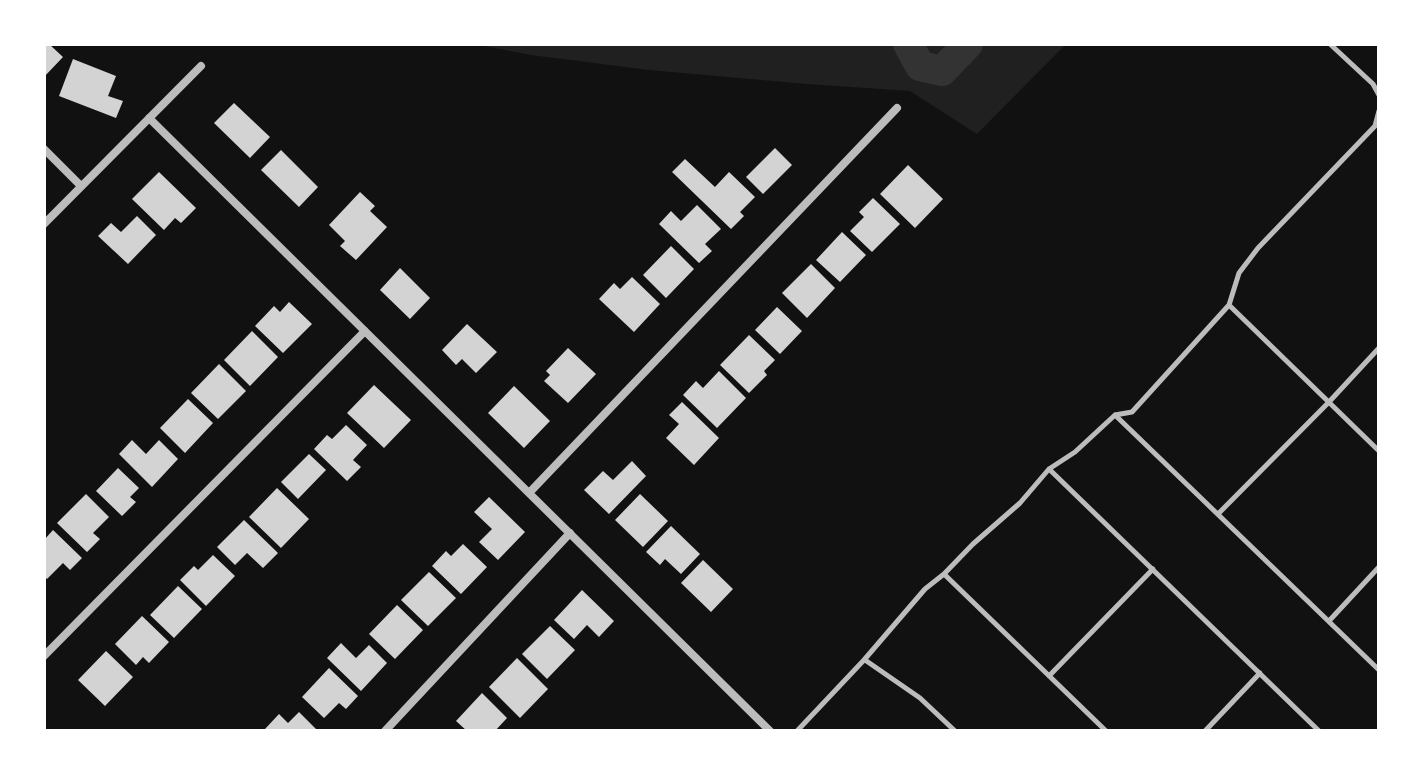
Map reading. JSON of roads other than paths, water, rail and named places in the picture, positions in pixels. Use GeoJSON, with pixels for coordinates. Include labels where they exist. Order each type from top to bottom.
{"type":"FeatureCollection","features":[{"type":"Feature","properties":{"kind":"street"},"geometry":{"type":"LineString","coordinates":[[44,224],[201,66]]}},
{"type":"Feature","properties":{"kind":"street"},"geometry":{"type":"LineString","coordinates":[[529,493],[897,108]]}},
{"type":"Feature","properties":{"kind":"street"},"geometry":{"type":"LineString","coordinates":[[149,118],[770,731]]}},
{"type":"Feature","properties":{"kind":"street"},"geometry":{"type":"LineString","coordinates":[[44,149],[81,186]]}},
{"type":"Feature","properties":{"kind":"street"},"geometry":{"type":"LineString","coordinates":[[44,656],[365,331]]}},
{"type":"Feature","properties":{"kind":"street"},"geometry":{"type":"LineString","coordinates":[[385,731],[570,533]]}},
{"type":"Feature","properties":{"kind":"lane"},"geometry":{"type":"LineString","coordinates":[[1330,44],[1373,84],[1379,95]]}},
{"type":"Feature","properties":{"kind":"lane"},"geometry":{"type":"LineString","coordinates":[[797,731],[925,589],[1020,503],[1049,469],[1075,452],[1115,415],[1132,412],[1229,305],[1239,273],[1258,248],[1375,126],[1379,111]]}},
{"type":"Feature","properties":{"kind":"lane"},"geometry":{"type":"LineString","coordinates":[[1229,305],[1379,451]]}},
{"type":"Feature","properties":{"kind":"lane"},"geometry":{"type":"LineString","coordinates":[[1218,514],[1379,348]]}},
{"type":"Feature","properties":{"kind":"lane"},"geometry":{"type":"LineString","coordinates":[[1115,415],[1379,670]]}},
{"type":"Feature","properties":{"kind":"lane"},"geometry":{"type":"LineString","coordinates":[[1049,469],[1319,731]]}},
{"type":"Feature","properties":{"kind":"lane"},"geometry":{"type":"LineString","coordinates":[[1329,621],[1379,567]]}},
{"type":"Feature","properties":{"kind":"lane"},"geometry":{"type":"LineString","coordinates":[[1049,676],[1153,569]]}},
{"type":"Feature","properties":{"kind":"lane"},"geometry":{"type":"LineString","coordinates":[[944,574],[1106,731]]}},
{"type":"Feature","properties":{"kind":"lane"},"geometry":{"type":"LineString","coordinates":[[864,660],[920,698],[955,731]]}},
{"type":"Feature","properties":{"kind":"lane"},"geometry":{"type":"LineString","coordinates":[[1205,731],[1260,673]]}},
{"type":"Feature","properties":{"kind":"waterway"},"geometry":{"type":"LineString","coordinates":[[908,44],[920,66],[942,71],[968,44]]}}]}
